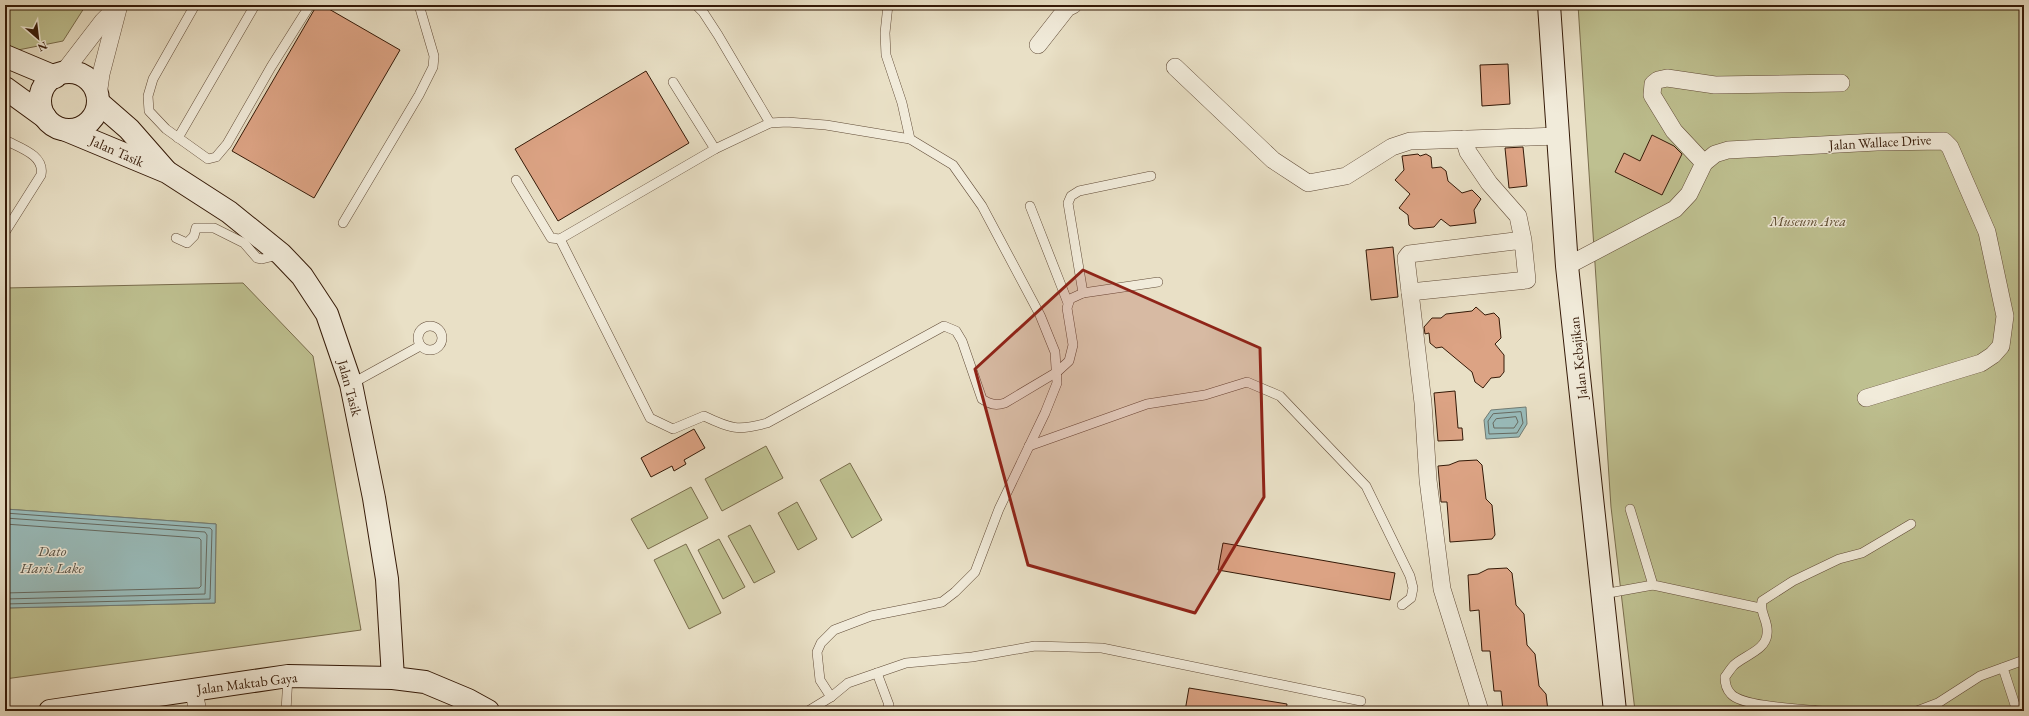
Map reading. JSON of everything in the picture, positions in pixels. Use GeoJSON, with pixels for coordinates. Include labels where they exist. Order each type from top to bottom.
{"type":"FeatureCollection","features":[{"type":"Feature","properties":{"kind":"street"},"geometry":{"type":"LineString","coordinates":[[45,117],[42,111],[41,98],[45,86],[59,75],[103,21],[119,5]]}},
{"type":"Feature","properties":{"kind":"street"},"geometry":{"type":"LineString","coordinates":[[5,88],[45,117],[56,127],[66,130],[77,129],[86,124],[94,117],[101,74],[119,5]]}},
{"type":"Feature","properties":{"kind":"street"},"geometry":{"type":"LineString","coordinates":[[1038,45],[1068,8],[1074,5]]}},
{"type":"Feature","properties":{"kind":"street","name":"Jalan Kebajikan"},"geometry":{"type":"LineString","coordinates":[[1549,5],[1568,266],[1616,711]]}},
{"type":"Feature","properties":{"kind":"street"},"geometry":{"type":"LineString","coordinates":[[5,56],[59,75],[70,72],[85,77],[91,82],[98,99]]}},
{"type":"Feature","properties":{"kind":"street"},"geometry":{"type":"LineString","coordinates":[[1175,67],[1273,160],[1308,183],[1346,176],[1392,147],[1410,141],[1558,136]]}},
{"type":"Feature","properties":{"kind":"street"},"geometry":{"type":"LineString","coordinates":[[1568,266],[1675,209],[1689,194],[1704,163],[1674,131],[1652,95],[1654,84],[1658,80],[1667,78],[1715,85],[1841,83]]}},
{"type":"Feature","properties":{"kind":"street","name":"Jalan Tasik"},"geometry":{"type":"LineString","coordinates":[[98,99],[157,158],[167,172]]}},
{"type":"Feature","properties":{"kind":"street","name":"Jalan Tasik"},"geometry":{"type":"LineString","coordinates":[[66,130],[167,172],[229,212],[281,254],[302,276],[326,314],[351,384],[374,498],[387,579],[394,678]]}},
{"type":"Feature","properties":{"kind":"street"},"geometry":{"type":"LineString","coordinates":[[1410,292],[1527,280],[1523,240],[1518,216],[1489,183],[1468,152],[1464,138]]}},
{"type":"Feature","properties":{"kind":"street","name":"Jalan Wallace Drive"},"geometry":{"type":"LineString","coordinates":[[1704,163],[1715,154],[1740,148],[1939,140],[1947,143],[1950,147],[1987,232],[2005,316],[2001,346],[1993,355],[1981,363],[1866,398]]}},
{"type":"Feature","properties":{"kind":"street"},"geometry":{"type":"LineString","coordinates":[[1480,711],[1442,589],[1428,480],[1423,403],[1406,258],[1409,254],[1523,240]]}},
{"type":"Feature","properties":{"kind":"street","name":"Jalan Maktab Gaya"},"geometry":{"type":"LineString","coordinates":[[50,711],[288,676],[394,678],[425,682],[468,700],[488,711]]}},
{"type":"Feature","properties":{"kind":"street"},"geometry":{"type":"LineString","coordinates":[[193,689],[198,711]]}},
{"type":"Feature","properties":{"kind":"lane"},"geometry":{"type":"LineString","coordinates":[[195,5],[153,79],[148,96],[149,111],[166,129],[208,159],[216,157],[228,144],[271,67],[310,5]]}},
{"type":"Feature","properties":{"kind":"lane"},"geometry":{"type":"LineString","coordinates":[[178,138],[255,5]]}},
{"type":"Feature","properties":{"kind":"lane"},"geometry":{"type":"LineString","coordinates":[[343,223],[419,95],[433,67],[434,56],[419,5]]}},
{"type":"Feature","properties":{"kind":"lane"},"geometry":{"type":"LineString","coordinates":[[696,5],[703,12],[718,35],[770,122]]}},
{"type":"Feature","properties":{"kind":"lane"},"geometry":{"type":"LineString","coordinates":[[888,5],[885,33],[886,55],[902,103],[910,140]]}},
{"type":"Feature","properties":{"kind":"lane"},"geometry":{"type":"LineString","coordinates":[[673,82],[715,149]]}},
{"type":"Feature","properties":{"kind":"lane"},"geometry":{"type":"LineString","coordinates":[[516,180],[551,238],[560,239],[715,149],[770,122],[787,122],[826,125],[910,140],[953,165],[982,206],[1040,314],[1055,352],[1057,383],[999,509],[975,572],[955,592],[942,602],[871,616],[854,621],[834,630],[821,643],[817,652],[820,680],[831,697]]}},
{"type":"Feature","properties":{"kind":"lane"},"geometry":{"type":"LineString","coordinates":[[5,232],[41,175],[42,167],[38,158],[6,142]]}},
{"type":"Feature","properties":{"kind":"lane"},"geometry":{"type":"LineString","coordinates":[[1083,293],[1068,203],[1071,196],[1079,191],[1151,176]]}},
{"type":"Feature","properties":{"kind":"lane"},"geometry":{"type":"LineString","coordinates":[[560,239],[650,418],[673,429],[704,416],[724,426],[745,429],[767,423],[944,326],[956,331],[962,341],[982,398],[990,404],[996,405],[1005,403],[1057,372],[1071,356],[1073,345],[1068,303],[1030,206]]}},
{"type":"Feature","properties":{"kind":"lane"},"geometry":{"type":"LineString","coordinates":[[176,238],[187,243],[194,236],[196,228],[214,228],[244,243],[257,258],[262,259],[281,254]]}},
{"type":"Feature","properties":{"kind":"lane"},"geometry":{"type":"LineString","coordinates":[[1068,303],[1070,299],[1083,293],[1158,282]]}},
{"type":"Feature","properties":{"kind":"lane"},"geometry":{"type":"LineString","coordinates":[[351,384],[420,346]]}},
{"type":"Feature","properties":{"kind":"lane"},"geometry":{"type":"LineString","coordinates":[[1029,446],[1148,404],[1205,395],[1248,382],[1274,393],[1280,396],[1366,486],[1410,576],[1413,588],[1411,598],[1402,605]]}},
{"type":"Feature","properties":{"kind":"lane"},"geometry":{"type":"LineString","coordinates":[[1630,509],[1653,585]]}},
{"type":"Feature","properties":{"kind":"lane"},"geometry":{"type":"LineString","coordinates":[[1822,711],[1744,702],[1731,694],[1725,684],[1725,677],[1735,664],[1763,645],[1767,634],[1766,622],[1760,608],[1762,601],[1793,581],[1839,559],[1862,553],[1911,524]]}},
{"type":"Feature","properties":{"kind":"lane"},"geometry":{"type":"LineString","coordinates":[[1603,594],[1653,585],[1760,608]]}},
{"type":"Feature","properties":{"kind":"lane"},"geometry":{"type":"LineString","coordinates":[[808,711],[831,697],[848,683],[906,663],[972,657],[1035,646],[1102,648],[1362,701]]}},
{"type":"Feature","properties":{"kind":"lane"},"geometry":{"type":"LineString","coordinates":[[1917,711],[1938,703],[1980,676],[2024,660]]}},
{"type":"Feature","properties":{"kind":"lane"},"geometry":{"type":"LineString","coordinates":[[2003,668],[2017,711]]}},
{"type":"Feature","properties":{"kind":"lane"},"geometry":{"type":"LineString","coordinates":[[877,673],[889,705],[886,711]]}},
{"type":"Feature","properties":{"kind":"lane"},"geometry":{"type":"LineString","coordinates":[[286,711],[288,676]]}},
{"type":"Feature","properties":{"kind":"highlighted area"},"geometry":{"type":"Polygon","coordinates":[[[1083,270],[1260,348],[1264,497],[1195,613],[1028,565],[975,369],[1083,270]]]}},
{"type":"Feature","properties":{"kind":"green space"},"geometry":{"type":"Polygon","coordinates":[[[5,5],[86,5],[63,41],[18,50],[5,43],[5,5]]]}},
{"type":"Feature","properties":{"kind":"green space","name":"Museum Area"},"geometry":{"type":"Polygon","coordinates":[[[1578,5],[2024,5],[2024,711],[1635,711],[1611,507],[1578,5]]]}},
{"type":"Feature","properties":{"kind":"green space"},"geometry":{"type":"Polygon","coordinates":[[[243,283],[313,356],[361,630],[5,679],[5,608],[215,603],[216,524],[5,509],[5,288],[243,283]]]}},
{"type":"Feature","properties":{"kind":"green space"},"geometry":{"type":"Polygon","coordinates":[[[766,446],[783,478],[722,511],[705,479],[766,446]]]}},
{"type":"Feature","properties":{"kind":"green space"},"geometry":{"type":"Polygon","coordinates":[[[850,463],[882,520],[852,538],[820,480],[850,463]]]}},
{"type":"Feature","properties":{"kind":"green space"},"geometry":{"type":"Polygon","coordinates":[[[691,487],[708,518],[648,549],[631,519],[691,487]]]}},
{"type":"Feature","properties":{"kind":"green space"},"geometry":{"type":"Polygon","coordinates":[[[797,502],[817,539],[798,550],[778,513],[797,502]]]}},
{"type":"Feature","properties":{"kind":"green space"},"geometry":{"type":"Polygon","coordinates":[[[750,525],[775,572],[754,583],[728,536],[750,525]]]}},
{"type":"Feature","properties":{"kind":"green space"},"geometry":{"type":"Polygon","coordinates":[[[719,539],[745,587],[723,599],[698,550],[719,539]]]}},
{"type":"Feature","properties":{"kind":"green space"},"geometry":{"type":"Polygon","coordinates":[[[686,544],[721,613],[689,629],[654,560],[686,544]]]}},
{"type":"Feature","properties":{"kind":"water"},"geometry":{"type":"Polygon","coordinates":[[[1526,407],[1527,424],[1519,437],[1486,439],[1484,420],[1491,410],[1526,407]]]}},
{"type":"Feature","properties":{"kind":"water","name":"Dato Haris Lake"},"geometry":{"type":"Polygon","coordinates":[[[5,509],[216,524],[215,603],[5,608],[5,509]]]}},
{"type":"Feature","properties":{"kind":"building"},"geometry":{"type":"Polygon","coordinates":[[[317,5],[322,5],[400,50],[314,198],[232,151],[317,5]]]}},
{"type":"Feature","properties":{"kind":"building"},"geometry":{"type":"Polygon","coordinates":[[[1508,64],[1510,104],[1482,106],[1480,65],[1508,64]]]}},
{"type":"Feature","properties":{"kind":"building"},"geometry":{"type":"Polygon","coordinates":[[[646,71],[689,143],[558,221],[515,149],[646,71]]]}},
{"type":"Feature","properties":{"kind":"building"},"geometry":{"type":"Polygon","coordinates":[[[1652,135],[1674,146],[1682,154],[1662,195],[1615,172],[1624,153],[1640,161],[1652,135]]]}},
{"type":"Feature","properties":{"kind":"building"},"geometry":{"type":"Polygon","coordinates":[[[1523,147],[1527,186],[1509,188],[1505,148],[1523,147]]]}},
{"type":"Feature","properties":{"kind":"building"},"geometry":{"type":"Polygon","coordinates":[[[1418,154],[1420,156],[1426,154],[1431,157],[1432,168],[1441,167],[1446,171],[1448,181],[1462,193],[1472,190],[1481,199],[1474,210],[1476,223],[1450,226],[1441,219],[1434,227],[1414,229],[1409,225],[1408,215],[1399,208],[1410,194],[1395,180],[1404,170],[1402,156],[1418,154]]]}},
{"type":"Feature","properties":{"kind":"building"},"geometry":{"type":"Polygon","coordinates":[[[1393,247],[1398,297],[1371,300],[1366,250],[1393,247]]]}},
{"type":"Feature","properties":{"kind":"building"},"geometry":{"type":"Polygon","coordinates":[[[1476,307],[1485,315],[1494,313],[1499,318],[1501,338],[1495,344],[1504,355],[1504,372],[1500,377],[1491,378],[1483,388],[1475,382],[1472,372],[1442,347],[1436,348],[1430,343],[1429,333],[1425,334],[1424,327],[1432,318],[1441,318],[1446,314],[1472,311],[1476,307]]]}},
{"type":"Feature","properties":{"kind":"building"},"geometry":{"type":"Polygon","coordinates":[[[1455,391],[1458,428],[1462,428],[1463,440],[1438,441],[1434,393],[1455,391]]]}},
{"type":"Feature","properties":{"kind":"building"},"geometry":{"type":"Polygon","coordinates":[[[694,429],[705,448],[684,460],[686,464],[674,471],[672,466],[651,477],[641,458],[694,429]]]}},
{"type":"Feature","properties":{"kind":"building"},"geometry":{"type":"Polygon","coordinates":[[[1477,460],[1482,465],[1486,499],[1492,505],[1495,535],[1492,539],[1450,542],[1447,502],[1441,502],[1438,466],[1449,465],[1459,461],[1477,460]]]}},
{"type":"Feature","properties":{"kind":"building"},"geometry":{"type":"Polygon","coordinates":[[[1223,543],[1395,573],[1390,600],[1218,570],[1223,543]]]}},
{"type":"Feature","properties":{"kind":"building"},"geometry":{"type":"Polygon","coordinates":[[[1507,568],[1512,573],[1516,605],[1524,614],[1527,645],[1535,654],[1539,686],[1546,694],[1548,711],[1503,711],[1501,691],[1494,691],[1490,651],[1482,651],[1479,610],[1470,611],[1468,575],[1478,574],[1488,569],[1507,568]]]}},
{"type":"Feature","properties":{"kind":"building"},"geometry":{"type":"Polygon","coordinates":[[[1189,688],[1287,704],[1286,711],[1185,711],[1189,688]]]}}]}
